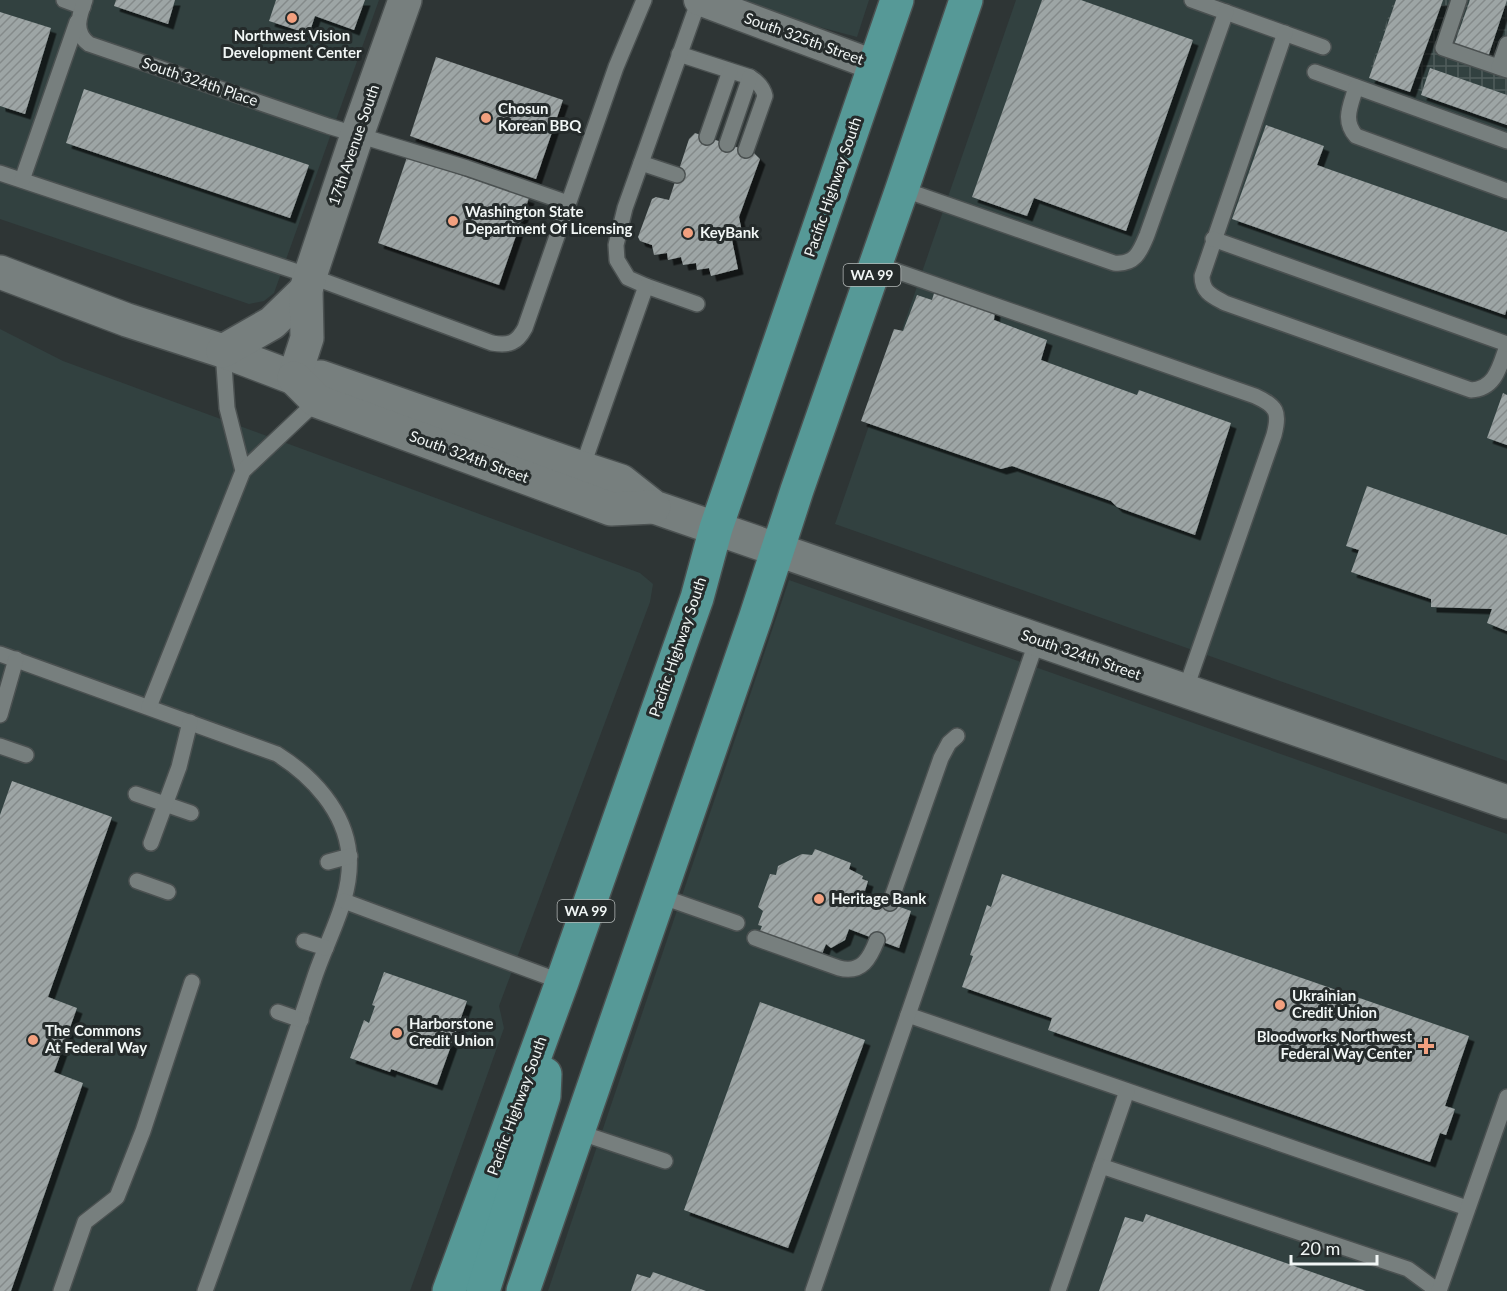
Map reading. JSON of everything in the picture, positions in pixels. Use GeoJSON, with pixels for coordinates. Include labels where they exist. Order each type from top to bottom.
{"type":"FeatureCollection","features":[{"type":"Feature","properties":{"kind":"main road","name":"Pacific Highway South"},"geometry":{"type":"LineString","coordinates":[[449,1291],[562,982],[697,598],[716,528],[897,0]]}},
{"type":"Feature","properties":{"kind":"main road","name":"WA 99"},"geometry":{"type":"LineString","coordinates":[[522,1291],[779,550],[797,490],[966,0]]}},
{"type":"Feature","properties":{"kind":"main road"},"geometry":{"type":"LineString","coordinates":[[483,1291],[544,1096],[546,1024]]}},
{"type":"Feature","properties":{"kind":"street","name":"17th Avenue South"},"geometry":{"type":"LineString","coordinates":[[294,378],[307,338],[308,283],[405,0]]}},
{"type":"Feature","properties":{"kind":"street","name":"South 325th Street"},"geometry":{"type":"LineString","coordinates":[[699,0],[874,65]]}},
{"type":"Feature","properties":{"kind":"street","name":"South 324th Street"},"geometry":{"type":"LineString","coordinates":[[0,272],[294,378],[317,400],[611,509],[654,507]]}},
{"type":"Feature","properties":{"kind":"street","name":"17th Avenue South"},"geometry":{"type":"LineString","coordinates":[[224,351],[272,323],[308,283]]}},
{"type":"Feature","properties":{"kind":"street","name":"South 324th Street"},"geometry":{"type":"LineString","coordinates":[[294,378],[321,377],[621,481],[654,507],[1507,802]]}},
{"type":"Feature","properties":{"kind":"lane"},"geometry":{"type":"LineString","coordinates":[[22,180],[82,7],[64,0]]}},
{"type":"Feature","properties":{"kind":"lane"},"geometry":{"type":"LineString","coordinates":[[0,172],[308,283],[492,342],[503,345],[512,343],[521,336],[525,328],[616,67],[644,0]]}},
{"type":"Feature","properties":{"kind":"lane"},"geometry":{"type":"LineString","coordinates":[[697,304],[645,286],[625,274],[617,260],[616,245],[625,208],[699,0]]}},
{"type":"Feature","properties":{"kind":"lane"},"geometry":{"type":"LineString","coordinates":[[1192,0],[1323,47]]}},
{"type":"Feature","properties":{"kind":"lane"},"geometry":{"type":"LineString","coordinates":[[1459,0],[1443,48],[1503,68],[1507,44]]}},
{"type":"Feature","properties":{"kind":"lane","name":"South 324th Place"},"geometry":{"type":"LineString","coordinates":[[82,7],[78,25],[81,36],[89,44],[357,135],[467,168],[568,203]]}},
{"type":"Feature","properties":{"kind":"lane"},"geometry":{"type":"LineString","coordinates":[[902,189],[1114,262],[1131,261],[1140,253],[1147,235],[1226,12]]}},
{"type":"Feature","properties":{"kind":"lane"},"geometry":{"type":"LineString","coordinates":[[1213,239],[1507,345],[1493,381],[1485,388],[1471,390],[1225,303],[1211,296],[1204,287],[1202,281],[1213,239],[1285,33]]}},
{"type":"Feature","properties":{"kind":"lane"},"geometry":{"type":"LineString","coordinates":[[679,54],[750,77],[759,85],[765,96],[746,150]]}},
{"type":"Feature","properties":{"kind":"lane"},"geometry":{"type":"LineString","coordinates":[[707,137],[730,71]]}},
{"type":"Feature","properties":{"kind":"lane"},"geometry":{"type":"LineString","coordinates":[[1315,72],[1507,141]]}},
{"type":"Feature","properties":{"kind":"lane"},"geometry":{"type":"LineString","coordinates":[[727,144],[750,77]]}},
{"type":"Feature","properties":{"kind":"lane"},"geometry":{"type":"LineString","coordinates":[[1356,87],[1347,116],[1349,128],[1356,136],[1507,191]]}},
{"type":"Feature","properties":{"kind":"lane"},"geometry":{"type":"LineString","coordinates":[[641,163],[677,175]]}},
{"type":"Feature","properties":{"kind":"lane"},"geometry":{"type":"LineString","coordinates":[[876,264],[1255,396],[1273,406],[1277,417],[1274,435],[1185,691]]}},
{"type":"Feature","properties":{"kind":"lane"},"geometry":{"type":"LineString","coordinates":[[582,468],[645,286]]}},
{"type":"Feature","properties":{"kind":"lane"},"geometry":{"type":"LineString","coordinates":[[224,351],[227,408],[243,471]]}},
{"type":"Feature","properties":{"kind":"lane"},"geometry":{"type":"LineString","coordinates":[[149,707],[243,471],[317,400]]}},
{"type":"Feature","properties":{"kind":"lane"},"geometry":{"type":"LineString","coordinates":[[813,1291],[1037,640]]}},
{"type":"Feature","properties":{"kind":"lane"},"geometry":{"type":"LineString","coordinates":[[0,654],[277,754],[302,772],[326,799],[348,842],[350,878],[344,901],[205,1291]]}},
{"type":"Feature","properties":{"kind":"lane"},"geometry":{"type":"LineString","coordinates":[[0,715],[16,660]]}},
{"type":"Feature","properties":{"kind":"lane"},"geometry":{"type":"LineString","coordinates":[[151,843],[179,767],[190,722]]}},
{"type":"Feature","properties":{"kind":"lane"},"geometry":{"type":"LineString","coordinates":[[890,903],[941,758],[946,747],[957,736]]}},
{"type":"Feature","properties":{"kind":"lane"},"geometry":{"type":"LineString","coordinates":[[0,746],[26,755]]}},
{"type":"Feature","properties":{"kind":"lane"},"geometry":{"type":"LineString","coordinates":[[136,794],[191,813]]}},
{"type":"Feature","properties":{"kind":"lane"},"geometry":{"type":"LineString","coordinates":[[328,862],[350,856]]}},
{"type":"Feature","properties":{"kind":"lane"},"geometry":{"type":"LineString","coordinates":[[137,881],[168,892]]}},
{"type":"Feature","properties":{"kind":"lane"},"geometry":{"type":"LineString","coordinates":[[660,896],[738,923]]}},
{"type":"Feature","properties":{"kind":"lane"},"geometry":{"type":"LineString","coordinates":[[344,901],[562,982]]}},
{"type":"Feature","properties":{"kind":"lane"},"geometry":{"type":"LineString","coordinates":[[755,938],[850,970],[865,964],[877,940]]}},
{"type":"Feature","properties":{"kind":"lane"},"geometry":{"type":"LineString","coordinates":[[304,941],[326,948]]}},
{"type":"Feature","properties":{"kind":"lane"},"geometry":{"type":"LineString","coordinates":[[61,1291],[85,1222],[117,1197],[143,1131],[192,982]]}},
{"type":"Feature","properties":{"kind":"lane"},"geometry":{"type":"LineString","coordinates":[[278,1012],[301,1020]]}},
{"type":"Feature","properties":{"kind":"lane"},"geometry":{"type":"LineString","coordinates":[[908,1015],[1467,1208]]}},
{"type":"Feature","properties":{"kind":"lane"},"geometry":{"type":"LineString","coordinates":[[1058,1291],[1127,1091]]}},
{"type":"Feature","properties":{"kind":"lane"},"geometry":{"type":"LineString","coordinates":[[1101,1166],[1408,1269],[1438,1291],[1506,1105]]}},
{"type":"Feature","properties":{"kind":"lane"},"geometry":{"type":"LineString","coordinates":[[578,1132],[665,1161]]}},
{"type":"Feature","properties":{"kind":"shaded area"},"geometry":{"type":"Polygon","coordinates":[[[0,0],[379,0],[274,293],[264,301],[249,304],[0,219],[0,0]]]}},
{"type":"Feature","properties":{"kind":"shaded area"},"geometry":{"type":"Polygon","coordinates":[[[718,0],[869,0],[857,37],[718,0]]]}},
{"type":"Feature","properties":{"kind":"shaded area"},"geometry":{"type":"Polygon","coordinates":[[[1016,0],[1507,0],[1507,761],[835,524],[1016,0]]]}},
{"type":"Feature","properties":{"kind":"shaded area"},"geometry":{"type":"Polygon","coordinates":[[[1394,0],[1507,0],[1507,121],[1369,73],[1394,0]]]}},
{"type":"Feature","properties":{"kind":"shaded area","name":"The Commons At Federal Way"},"geometry":{"type":"Polygon","coordinates":[[[0,329],[63,361],[640,573],[653,584],[650,602],[499,1006],[504,1028],[410,1291],[0,1291],[0,329]]]}},
{"type":"Feature","properties":{"kind":"shaded area"},"geometry":{"type":"Polygon","coordinates":[[[789,580],[1507,834],[1507,1291],[548,1291],[789,580]]]}},
{"type":"Feature","properties":{"kind":"building"},"geometry":{"type":"Polygon","coordinates":[[[116,0],[175,0],[168,24],[114,6],[116,0]]]}},
{"type":"Feature","properties":{"kind":"building","name":"Northwest Vision Development Center"},"geometry":{"type":"Polygon","coordinates":[[[276,0],[365,0],[354,30],[315,16],[309,34],[269,21],[276,0]]]}},
{"type":"Feature","properties":{"kind":"building"},"geometry":{"type":"Polygon","coordinates":[[[1042,0],[1081,0],[1193,40],[1126,231],[1034,198],[1027,216],[972,197],[1042,0]]]}},
{"type":"Feature","properties":{"kind":"building"},"geometry":{"type":"Polygon","coordinates":[[[1396,0],[1443,0],[1410,92],[1369,78],[1396,0]]]}},
{"type":"Feature","properties":{"kind":"building"},"geometry":{"type":"Polygon","coordinates":[[[1470,0],[1507,0],[1487,60],[1453,48],[1470,0]]]}},
{"type":"Feature","properties":{"kind":"building"},"geometry":{"type":"Polygon","coordinates":[[[0,12],[51,28],[25,114],[0,106],[0,12]]]}},
{"type":"Feature","properties":{"kind":"building","name":"Chosun Korean BBQ"},"geometry":{"type":"Polygon","coordinates":[[[436,57],[563,100],[536,179],[410,136],[436,57]]]}},
{"type":"Feature","properties":{"kind":"building"},"geometry":{"type":"Polygon","coordinates":[[[1430,68],[1507,95],[1507,125],[1421,95],[1430,68]]]}},
{"type":"Feature","properties":{"kind":"building"},"geometry":{"type":"Polygon","coordinates":[[[84,89],[309,165],[290,218],[66,143],[84,89]]]}},
{"type":"Feature","properties":{"kind":"building"},"geometry":{"type":"Polygon","coordinates":[[[1266,125],[1324,146],[1317,165],[1507,232],[1507,309],[1505,315],[1232,219],[1266,125]]]}},
{"type":"Feature","properties":{"kind":"building"},"geometry":{"type":"Polygon","coordinates":[[[695,133],[754,153],[760,159],[739,217],[742,232],[731,235],[738,269],[711,276],[709,268],[697,270],[696,263],[683,265],[681,257],[668,260],[667,253],[654,255],[652,245],[640,241],[638,237],[652,199],[656,197],[669,200],[689,139],[695,133]]]}},
{"type":"Feature","properties":{"kind":"building","name":"Washington State Department Of Licensing"},"geometry":{"type":"Polygon","coordinates":[[[407,157],[529,198],[499,285],[378,243],[407,157]]]}},
{"type":"Feature","properties":{"kind":"building"},"geometry":{"type":"Polygon","coordinates":[[[935,290],[995,310],[994,320],[1047,340],[1041,360],[1137,395],[1139,390],[1231,423],[1195,535],[1117,507],[1111,501],[1012,466],[1001,469],[861,421],[894,329],[903,331],[917,295],[932,300],[935,290]]]}},
{"type":"Feature","properties":{"kind":"building"},"geometry":{"type":"Polygon","coordinates":[[[1503,393],[1507,395],[1507,445],[1487,438],[1503,393]]]}},
{"type":"Feature","properties":{"kind":"building"},"geometry":{"type":"Polygon","coordinates":[[[1367,486],[1507,535],[1507,631],[1487,623],[1492,609],[1431,607],[1431,599],[1351,572],[1359,550],[1346,546],[1367,486]]]}},
{"type":"Feature","properties":{"kind":"building","name":"The Commons At Federal Way"},"geometry":{"type":"Polygon","coordinates":[[[12,781],[112,817],[48,997],[77,1008],[54,1072],[83,1083],[11,1291],[0,1291],[0,815],[12,781]]]}},
{"type":"Feature","properties":{"kind":"building","name":"Heritage Bank"},"geometry":{"type":"Polygon","coordinates":[[[815,849],[851,863],[849,869],[868,881],[864,894],[911,911],[899,948],[849,929],[845,940],[831,948],[826,944],[822,954],[760,931],[762,926],[758,925],[763,911],[758,907],[770,874],[776,875],[778,866],[802,854],[812,855],[815,849]]]}},
{"type":"Feature","properties":{"kind":"building"},"geometry":{"type":"Polygon","coordinates":[[[1002,874],[1469,1036],[1445,1106],[1455,1109],[1446,1135],[1440,1133],[1430,1162],[1048,1030],[1052,1018],[962,987],[987,905],[991,907],[1002,874]]]}},
{"type":"Feature","properties":{"kind":"building"},"geometry":{"type":"Polygon","coordinates":[[[384,972],[467,1001],[437,1085],[350,1058],[364,1020],[369,1023],[375,1006],[372,1005],[384,972]]]}},
{"type":"Feature","properties":{"kind":"building"},"geometry":{"type":"Polygon","coordinates":[[[760,1002],[865,1040],[788,1248],[684,1210],[760,1002]]]}},
{"type":"Feature","properties":{"kind":"building"},"geometry":{"type":"Polygon","coordinates":[[[1146,1214],[1366,1291],[1099,1291],[1125,1217],[1143,1222],[1146,1214]]]}},
{"type":"Feature","properties":{"kind":"building"},"geometry":{"type":"Polygon","coordinates":[[[653,1272],[706,1291],[631,1291],[637,1274],[650,1278],[653,1272]]]}},
{"type":"Feature","properties":{"kind":"place","name":"Northwest Vision Development Center"},"geometry":{"type":"Point","coordinates":[292,18]}},
{"type":"Feature","properties":{"kind":"place","name":"Chosun Korean BBQ"},"geometry":{"type":"Point","coordinates":[486,118]}},
{"type":"Feature","properties":{"kind":"place","name":"Washington State Department Of Licensing"},"geometry":{"type":"Point","coordinates":[453,221]}},
{"type":"Feature","properties":{"kind":"place","name":"KeyBank"},"geometry":{"type":"Point","coordinates":[688,233]}},
{"type":"Feature","properties":{"kind":"place","name":"Heritage Bank"},"geometry":{"type":"Point","coordinates":[819,899]}},
{"type":"Feature","properties":{"kind":"place","name":"Ukrainian Credit Union"},"geometry":{"type":"Point","coordinates":[1280,1005]}},
{"type":"Feature","properties":{"kind":"place","name":"Harborstone Credit Union"},"geometry":{"type":"Point","coordinates":[397,1033]}},
{"type":"Feature","properties":{"kind":"place","name":"The Commons At Federal Way"},"geometry":{"type":"Point","coordinates":[33,1040]}},
{"type":"Feature","properties":{"kind":"place","name":"Bloodworks Northwest Federal Way Center"},"geometry":{"type":"Point","coordinates":[1426,1046]}}]}
